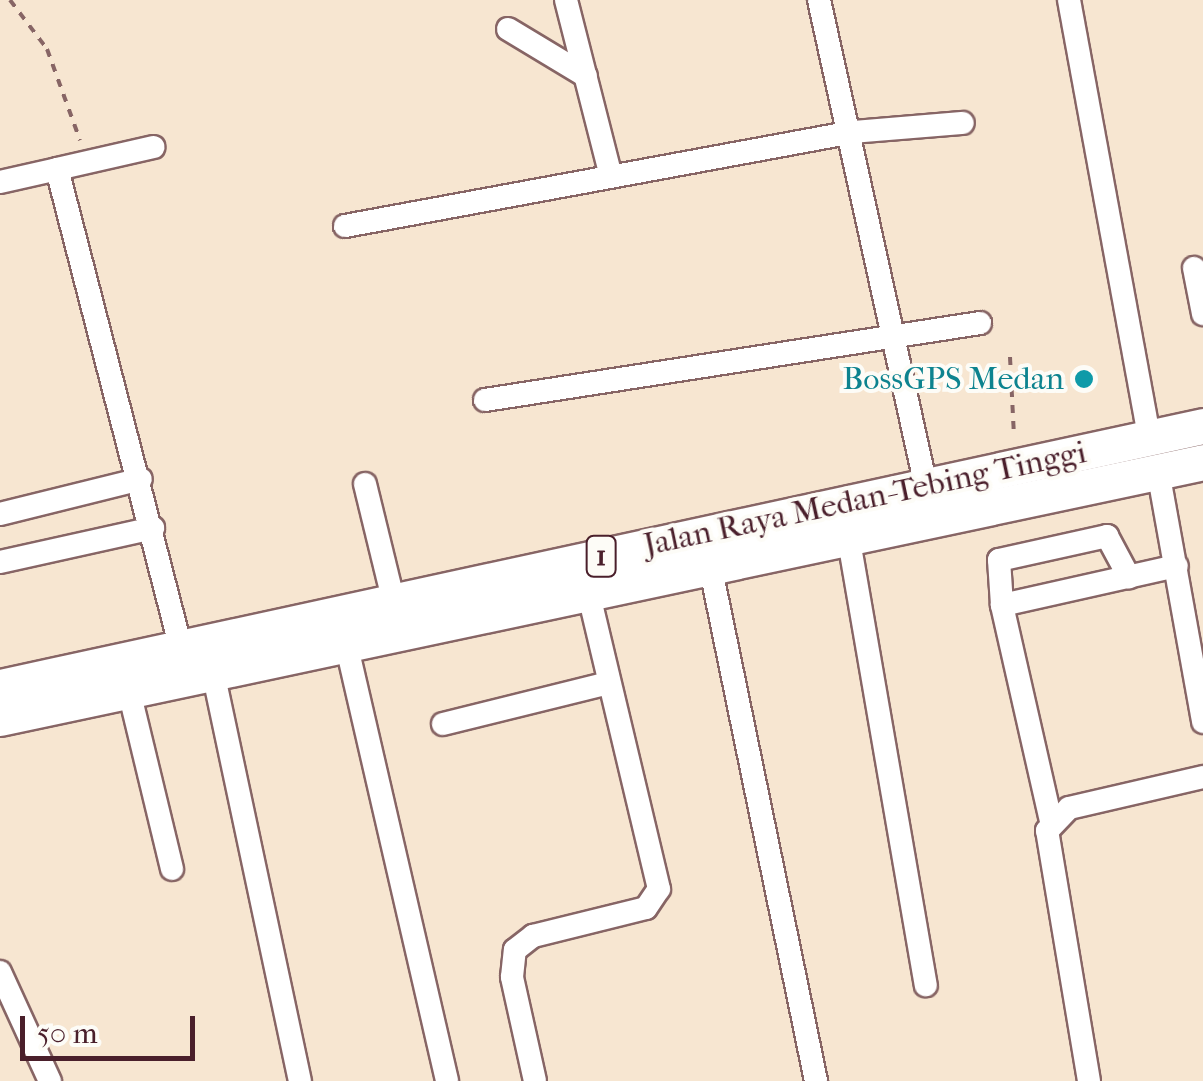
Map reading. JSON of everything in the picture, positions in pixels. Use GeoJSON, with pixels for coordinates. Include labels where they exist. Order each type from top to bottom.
{"type":"FeatureCollection","features":[{"type":"Feature","properties":{"kind":"highway","name":"Jalan Raya Medan-Tebing Tinggi"},"geometry":{"type":"LineString","coordinates":[[0,718],[848,536],[1154,454],[1203,426]]}},
{"type":"Feature","properties":{"kind":"highway","name":"Jalan Raya Medan-Tebing Tinggi"},"geometry":{"type":"LineString","coordinates":[[0,687],[1019,464],[1154,454],[1203,462]]}},
{"type":"Feature","properties":{"kind":"street"},"geometry":{"type":"LineString","coordinates":[[566,0],[611,176]]}},
{"type":"Feature","properties":{"kind":"street"},"geometry":{"type":"LineString","coordinates":[[819,0],[899,332],[926,485]]}},
{"type":"Feature","properties":{"kind":"street"},"geometry":{"type":"LineString","coordinates":[[1069,0],[1178,566],[1203,722]]}},
{"type":"Feature","properties":{"kind":"street"},"geometry":{"type":"LineString","coordinates":[[508,29],[586,76]]}},
{"type":"Feature","properties":{"kind":"street"},"geometry":{"type":"LineString","coordinates":[[345,226],[853,132],[963,124]]}},
{"type":"Feature","properties":{"kind":"street"},"geometry":{"type":"LineString","coordinates":[[0,182],[154,147]]}},
{"type":"Feature","properties":{"kind":"street"},"geometry":{"type":"LineString","coordinates":[[57,169],[181,648]]}},
{"type":"Feature","properties":{"kind":"street"},"geometry":{"type":"LineString","coordinates":[[1194,268],[1203,314]]}},
{"type":"Feature","properties":{"kind":"street"},"geometry":{"type":"LineString","coordinates":[[485,400],[899,332],[980,323]]}},
{"type":"Feature","properties":{"kind":"street"},"geometry":{"type":"LineString","coordinates":[[0,514],[140,480]]}},
{"type":"Feature","properties":{"kind":"street"},"geometry":{"type":"LineString","coordinates":[[364,484],[394,603]]}},
{"type":"Feature","properties":{"kind":"street"},"geometry":{"type":"LineString","coordinates":[[0,562],[152,528]]}},
{"type":"Feature","properties":{"kind":"street"},"geometry":{"type":"LineString","coordinates":[[848,536],[926,984]]}},
{"type":"Feature","properties":{"kind":"street"},"geometry":{"type":"LineString","coordinates":[[1089,1081],[1047,854],[1052,821],[1002,605],[999,560],[1107,536],[1128,577]]}},
{"type":"Feature","properties":{"kind":"street"},"geometry":{"type":"LineString","coordinates":[[710,565],[816,1081]]}},
{"type":"Feature","properties":{"kind":"street"},"geometry":{"type":"LineString","coordinates":[[1002,605],[1178,566]]}},
{"type":"Feature","properties":{"kind":"street"},"geometry":{"type":"LineString","coordinates":[[535,1081],[512,977],[515,950],[533,936],[646,908],[659,889],[588,591]]}},
{"type":"Feature","properties":{"kind":"street"},"geometry":{"type":"LineString","coordinates":[[346,644],[446,1081]]}},
{"type":"Feature","properties":{"kind":"street"},"geometry":{"type":"LineString","coordinates":[[213,672],[300,1081]]}},
{"type":"Feature","properties":{"kind":"street"},"geometry":{"type":"LineString","coordinates":[[443,724],[609,683]]}},
{"type":"Feature","properties":{"kind":"street"},"geometry":{"type":"LineString","coordinates":[[129,691],[172,869]]}},
{"type":"Feature","properties":{"kind":"street"},"geometry":{"type":"LineString","coordinates":[[1052,821],[1069,808],[1203,777]]}},
{"type":"Feature","properties":{"kind":"street"},"geometry":{"type":"LineString","coordinates":[[0,972],[50,1081]]}},
{"type":"Feature","properties":{"kind":"path"},"geometry":{"type":"LineString","coordinates":[[10,0],[47,49],[74,108],[81,146],[57,169]]}},
{"type":"Feature","properties":{"kind":"path"},"geometry":{"type":"LineString","coordinates":[[1010,358],[1019,464]]}},
{"type":"Feature","properties":{"kind":"place","name":"BossGPS Medan"},"geometry":{"type":"Point","coordinates":[1084,379]}}]}
